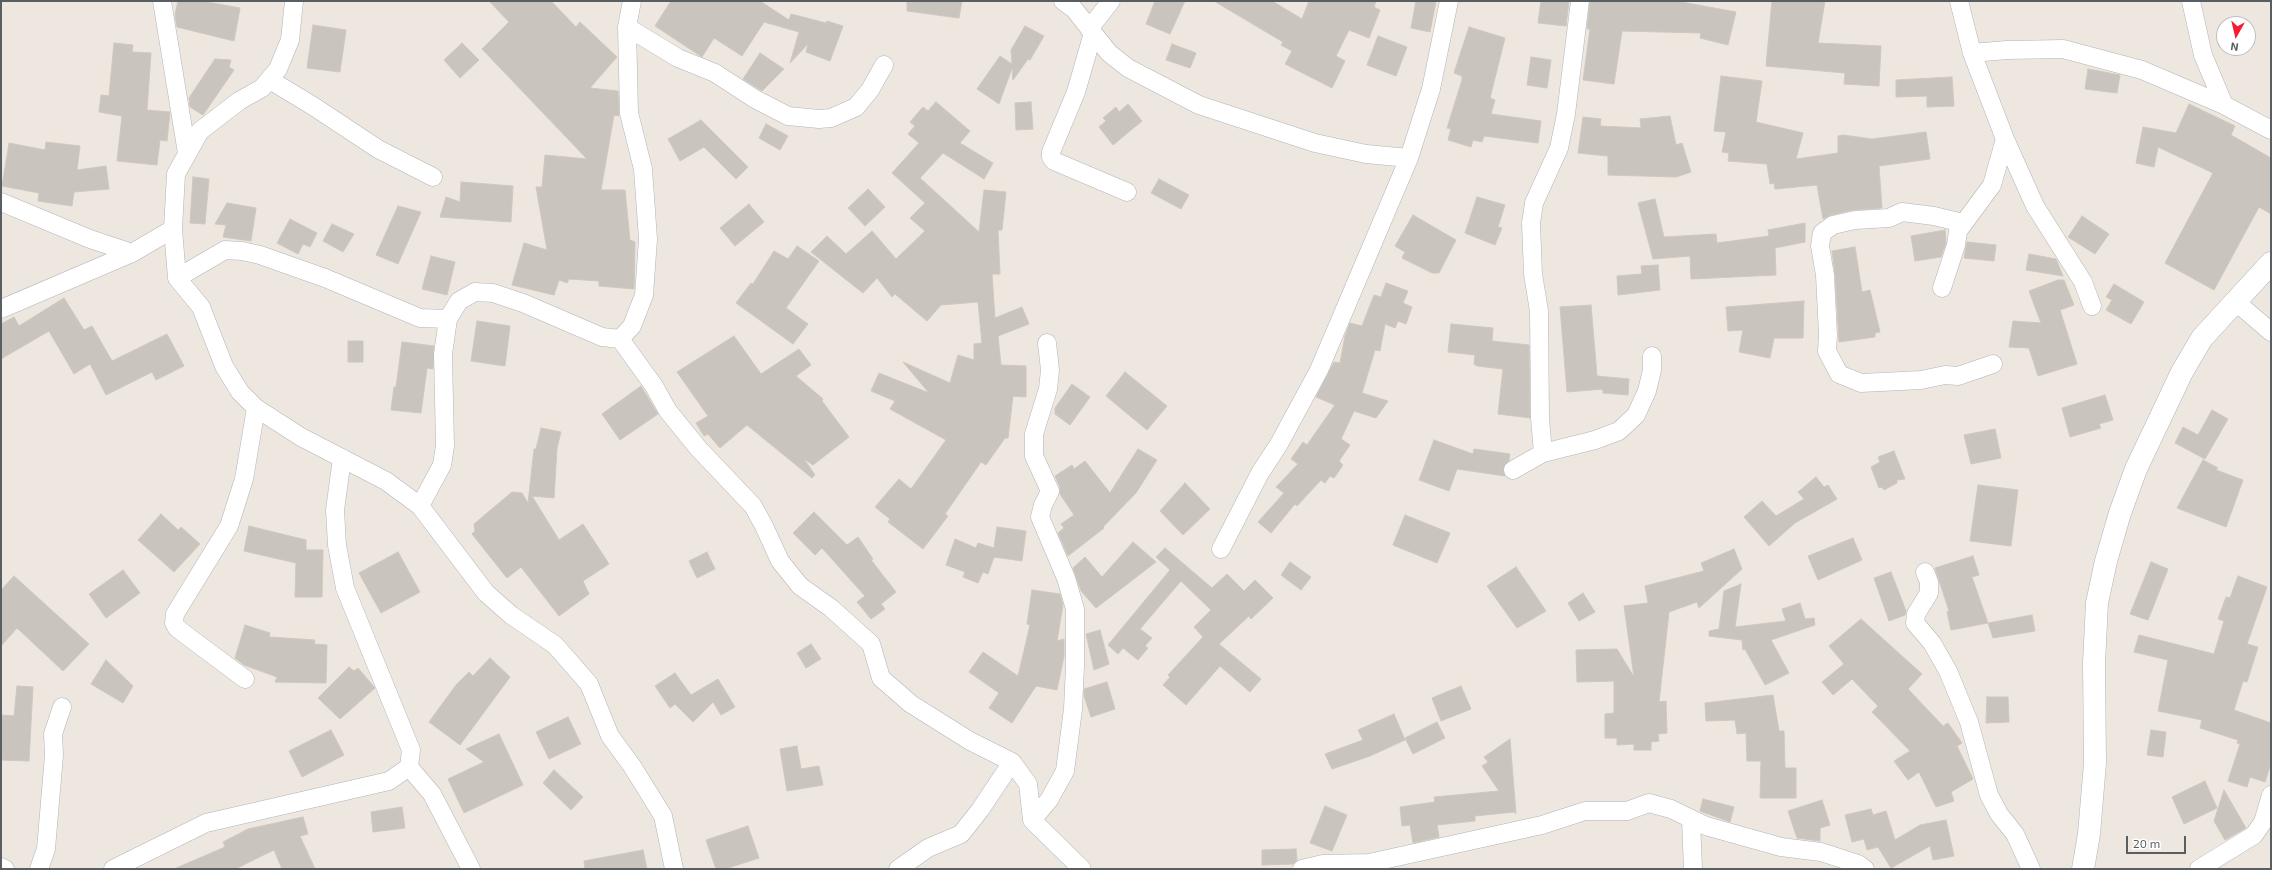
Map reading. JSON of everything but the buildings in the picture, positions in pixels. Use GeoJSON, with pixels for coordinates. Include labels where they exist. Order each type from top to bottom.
{"type":"FeatureCollection","features":[{"type":"Feature","properties":{"kind":"street"},"geometry":{"type":"LineString","coordinates":[[162,1],[187,153]]}},
{"type":"Feature","properties":{"kind":"street"},"geometry":{"type":"LineString","coordinates":[[294,1],[290,40],[278,69],[262,88],[239,101],[200,131],[176,174],[173,229],[177,278],[201,307],[224,366],[240,392],[256,408],[301,437],[386,481],[420,506],[486,593],[511,615],[554,645],[589,684],[610,736],[632,766],[663,816],[674,869]]}},
{"type":"Feature","properties":{"kind":"street"},"geometry":{"type":"LineString","coordinates":[[620,339],[632,326],[644,295],[648,239],[643,169],[629,113],[627,27],[632,1]]}},
{"type":"Feature","properties":{"kind":"street"},"geometry":{"type":"LineString","coordinates":[[1063,1],[1074,9],[1109,53],[1128,68],[1199,105],[1315,143],[1366,154],[1409,158]]}},
{"type":"Feature","properties":{"kind":"street"},"geometry":{"type":"LineString","coordinates":[[1111,1],[1091,31],[1076,92],[1051,152],[1051,157],[1054,161],[1127,192]]}},
{"type":"Feature","properties":{"kind":"street"},"geometry":{"type":"LineString","coordinates":[[1221,549],[1260,473],[1279,444],[1319,370],[1409,158],[1431,89],[1449,1]]}},
{"type":"Feature","properties":{"kind":"street"},"geometry":{"type":"LineString","coordinates":[[1543,453],[1540,418],[1539,311],[1533,274],[1530,223],[1534,203],[1559,148],[1566,114],[1580,1]]}},
{"type":"Feature","properties":{"kind":"street"},"geometry":{"type":"LineString","coordinates":[[1959,1],[1972,53],[2005,139],[2035,206],[2083,282],[2092,306]]}},
{"type":"Feature","properties":{"kind":"street"},"geometry":{"type":"LineString","coordinates":[[2191,1],[2203,55],[2224,105]]}},
{"type":"Feature","properties":{"kind":"street"},"geometry":{"type":"LineString","coordinates":[[627,27],[678,58],[715,73],[755,99],[788,116],[831,118],[856,107],[870,90],[884,65]]}},
{"type":"Feature","properties":{"kind":"street"},"geometry":{"type":"LineString","coordinates":[[1972,53],[2007,50],[2063,50],[2142,70],[2224,105],[2271,130]]}},
{"type":"Feature","properties":{"kind":"street"},"geometry":{"type":"LineString","coordinates":[[270,80],[314,106],[378,150],[434,177]]}},
{"type":"Feature","properties":{"kind":"street"},"geometry":{"type":"LineString","coordinates":[[1942,288],[1956,245],[1958,231],[1992,185],[2005,139]]}},
{"type":"Feature","properties":{"kind":"street"},"geometry":{"type":"LineString","coordinates":[[1,202],[90,239],[132,253]]}},
{"type":"Feature","properties":{"kind":"street"},"geometry":{"type":"LineString","coordinates":[[1963,223],[1934,216],[1902,212],[1889,218],[1854,220],[1833,225],[1822,233],[1820,246],[1825,274],[1828,335],[1827,352],[1839,374],[1861,383],[1921,380],[1945,375],[1958,376],[1993,364]]}},
{"type":"Feature","properties":{"kind":"street"},"geometry":{"type":"LineString","coordinates":[[1,309],[132,253],[173,229]]}},
{"type":"Feature","properties":{"kind":"street"},"geometry":{"type":"LineString","coordinates":[[177,278],[225,250],[242,251],[260,255],[325,278],[420,318],[448,319]]}},
{"type":"Feature","properties":{"kind":"street"},"geometry":{"type":"LineString","coordinates":[[2083,869],[2090,834],[2095,763],[2094,662],[2097,603],[2106,560],[2120,513],[2136,469],[2182,372],[2202,338],[2271,263]]}},
{"type":"Feature","properties":{"kind":"street"},"geometry":{"type":"LineString","coordinates":[[420,506],[442,465],[446,446],[443,354],[448,319],[459,301],[475,292],[493,293],[523,303],[602,338],[620,339]]}},
{"type":"Feature","properties":{"kind":"street"},"geometry":{"type":"LineString","coordinates":[[2236,302],[2271,332]]}},
{"type":"Feature","properties":{"kind":"street"},"geometry":{"type":"LineString","coordinates":[[620,339],[654,386],[668,411],[698,448],[752,506],[764,526],[780,561],[800,586],[831,608],[870,644],[881,678],[911,704],[970,741],[1012,762],[1028,784],[1032,820],[1082,869]]}},
{"type":"Feature","properties":{"kind":"street"},"geometry":{"type":"LineString","coordinates":[[1032,820],[1049,800],[1065,771],[1073,709],[1075,666],[1075,609],[1066,578],[1040,517],[1043,505],[1050,491],[1034,456],[1034,434],[1048,389],[1050,370],[1047,343]]}},
{"type":"Feature","properties":{"kind":"street"},"geometry":{"type":"LineString","coordinates":[[1513,470],[1543,453],[1595,440],[1619,431],[1636,415],[1647,391],[1652,370],[1652,356]]}},
{"type":"Feature","properties":{"kind":"street"},"geometry":{"type":"LineString","coordinates":[[245,679],[190,638],[174,623],[175,614],[229,526],[244,479],[256,408]]}},
{"type":"Feature","properties":{"kind":"street"},"geometry":{"type":"LineString","coordinates":[[113,869],[206,823],[389,782],[409,767],[412,750],[345,588],[337,545],[336,510],[342,458]]}},
{"type":"Feature","properties":{"kind":"street"},"geometry":{"type":"LineString","coordinates":[[1925,572],[1929,582],[1929,593],[1916,614],[1915,623],[1932,643],[1948,671],[1968,722],[1989,795],[1999,814],[2015,834],[2031,869]]}},
{"type":"Feature","properties":{"kind":"street"},"geometry":{"type":"LineString","coordinates":[[39,869],[46,849],[53,771],[53,734],[62,707]]}},
{"type":"Feature","properties":{"kind":"street"},"geometry":{"type":"LineString","coordinates":[[898,869],[928,848],[961,834],[1012,762]]}},
{"type":"Feature","properties":{"kind":"street"},"geometry":{"type":"LineString","coordinates":[[409,767],[432,794],[471,869]]}},
{"type":"Feature","properties":{"kind":"street"},"geometry":{"type":"LineString","coordinates":[[2199,869],[2254,835],[2263,822],[2271,795]]}},
{"type":"Feature","properties":{"kind":"street"},"geometry":{"type":"LineString","coordinates":[[1302,869],[1324,864],[1369,863],[1542,826],[1585,811],[1627,811],[1649,803],[1671,809],[1691,820],[1781,847],[1821,852],[1858,864],[1865,869]]}},
{"type":"Feature","properties":{"kind":"street"},"geometry":{"type":"LineString","coordinates":[[1691,820],[1694,869]]}},
{"type":"Feature","properties":{"kind":"street"},"geometry":{"type":"LineString","coordinates":[[1,867],[5,869]]}}]}
